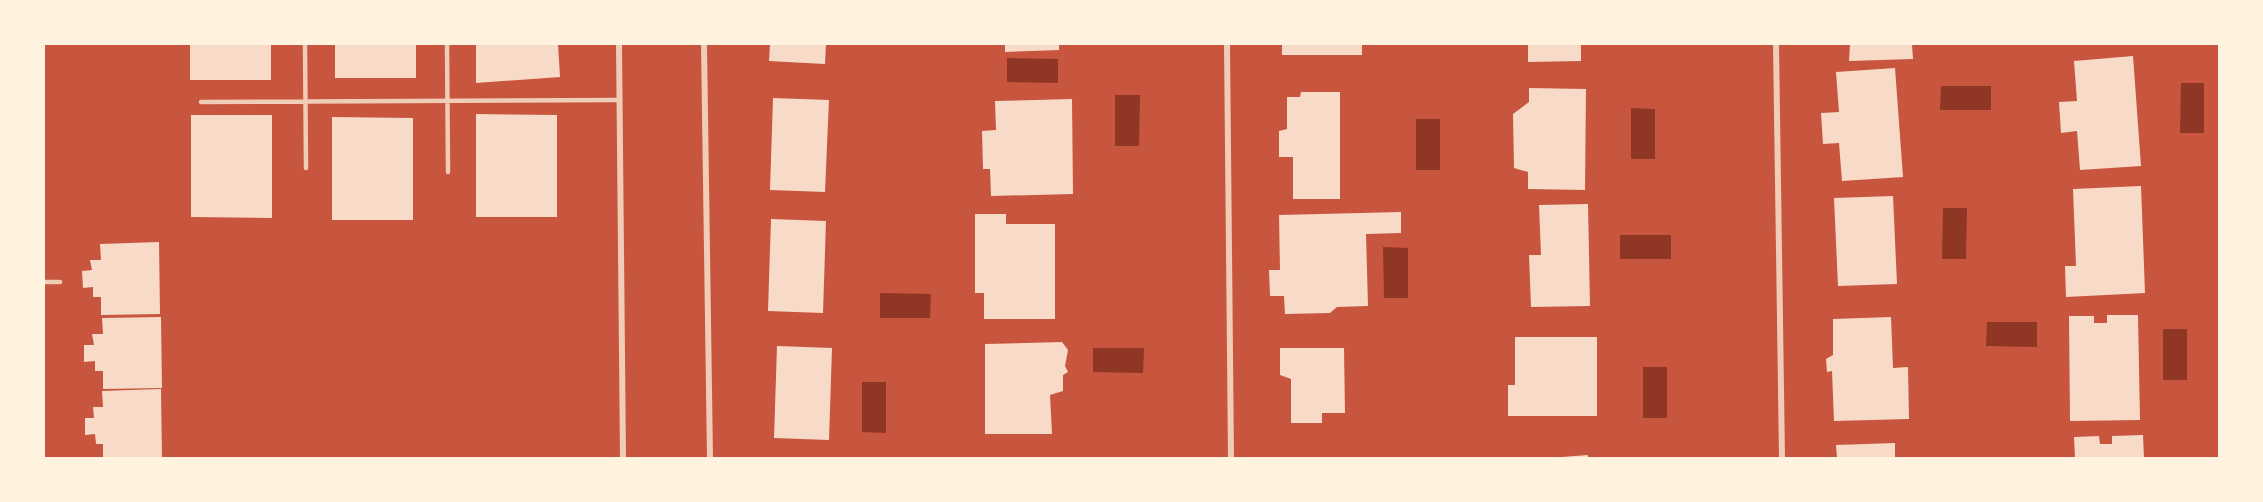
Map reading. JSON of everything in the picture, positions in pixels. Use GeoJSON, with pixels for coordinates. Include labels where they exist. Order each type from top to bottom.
{"type":"FeatureCollection","features":[{"type":"Feature","properties":{"kind":"street"},"geometry":{"type":"LineString","coordinates":[[619,44],[622,459]]}},
{"type":"Feature","properties":{"kind":"street"},"geometry":{"type":"LineString","coordinates":[[704,44],[710,459]]}},
{"type":"Feature","properties":{"kind":"street"},"geometry":{"type":"LineString","coordinates":[[1227,44],[1231,459]]}},
{"type":"Feature","properties":{"kind":"street"},"geometry":{"type":"LineString","coordinates":[[1776,44],[1782,459]]}},
{"type":"Feature","properties":{"kind":"lane"},"geometry":{"type":"LineString","coordinates":[[305,44],[306,168]]}},
{"type":"Feature","properties":{"kind":"lane"},"geometry":{"type":"LineString","coordinates":[[447,44],[448,172]]}},
{"type":"Feature","properties":{"kind":"lane"},"geometry":{"type":"LineString","coordinates":[[201,102],[618,100]]}},
{"type":"Feature","properties":{"kind":"lane"},"geometry":{"type":"LineString","coordinates":[[44,282],[60,282]]}},
{"type":"Feature","properties":{"kind":"shaded area"},"geometry":{"type":"Polygon","coordinates":[[[1007,58],[1058,59],[1058,83],[1007,82],[1007,58]]]}},
{"type":"Feature","properties":{"kind":"shaded area"},"geometry":{"type":"Polygon","coordinates":[[[2181,83],[2204,83],[2204,133],[2180,133],[2181,83]]]}},
{"type":"Feature","properties":{"kind":"shaded area"},"geometry":{"type":"Polygon","coordinates":[[[1941,86],[1991,86],[1991,110],[1940,110],[1941,86]]]}},
{"type":"Feature","properties":{"kind":"shaded area"},"geometry":{"type":"Polygon","coordinates":[[[1115,95],[1140,95],[1139,146],[1115,146],[1115,95]]]}},
{"type":"Feature","properties":{"kind":"shaded area"},"geometry":{"type":"Polygon","coordinates":[[[1631,108],[1655,109],[1655,159],[1631,159],[1631,108]]]}},
{"type":"Feature","properties":{"kind":"shaded area"},"geometry":{"type":"Polygon","coordinates":[[[1416,119],[1440,119],[1440,170],[1416,170],[1416,119]]]}},
{"type":"Feature","properties":{"kind":"shaded area"},"geometry":{"type":"Polygon","coordinates":[[[1943,208],[1967,208],[1966,259],[1942,259],[1943,208]]]}},
{"type":"Feature","properties":{"kind":"shaded area"},"geometry":{"type":"Polygon","coordinates":[[[1620,235],[1671,235],[1671,259],[1620,259],[1620,235]]]}},
{"type":"Feature","properties":{"kind":"shaded area"},"geometry":{"type":"Polygon","coordinates":[[[1383,247],[1408,248],[1408,298],[1384,298],[1383,247]]]}},
{"type":"Feature","properties":{"kind":"shaded area"},"geometry":{"type":"Polygon","coordinates":[[[880,293],[931,294],[930,318],[880,318],[880,293]]]}},
{"type":"Feature","properties":{"kind":"shaded area"},"geometry":{"type":"Polygon","coordinates":[[[1987,322],[2037,322],[2037,347],[1986,346],[1987,322]]]}},
{"type":"Feature","properties":{"kind":"shaded area"},"geometry":{"type":"Polygon","coordinates":[[[2163,329],[2187,329],[2187,380],[2163,380],[2163,329]]]}},
{"type":"Feature","properties":{"kind":"shaded area"},"geometry":{"type":"Polygon","coordinates":[[[1093,348],[1144,348],[1143,373],[1093,372],[1093,348]]]}},
{"type":"Feature","properties":{"kind":"shaded area"},"geometry":{"type":"Polygon","coordinates":[[[1643,367],[1667,367],[1667,418],[1643,418],[1643,367]]]}},
{"type":"Feature","properties":{"kind":"shaded area"},"geometry":{"type":"Polygon","coordinates":[[[862,382],[886,382],[886,433],[862,432],[862,382]]]}},
{"type":"Feature","properties":{"kind":"building"},"geometry":{"type":"Polygon","coordinates":[[[190,44],[271,44],[271,80],[190,80],[190,44]]]}},
{"type":"Feature","properties":{"kind":"building"},"geometry":{"type":"Polygon","coordinates":[[[335,44],[416,44],[416,78],[335,78],[335,44]]]}},
{"type":"Feature","properties":{"kind":"building"},"geometry":{"type":"Polygon","coordinates":[[[476,44],[558,44],[560,77],[476,83],[476,44]]]}},
{"type":"Feature","properties":{"kind":"building"},"geometry":{"type":"Polygon","coordinates":[[[770,44],[826,44],[825,64],[769,61],[770,44]]]}},
{"type":"Feature","properties":{"kind":"building"},"geometry":{"type":"Polygon","coordinates":[[[1005,44],[1059,44],[1059,50],[1005,52],[1005,44]]]}},
{"type":"Feature","properties":{"kind":"building"},"geometry":{"type":"Polygon","coordinates":[[[1282,44],[1362,44],[1362,55],[1282,55],[1282,44]]]}},
{"type":"Feature","properties":{"kind":"building"},"geometry":{"type":"Polygon","coordinates":[[[1528,44],[1581,44],[1581,61],[1528,62],[1528,44]]]}},
{"type":"Feature","properties":{"kind":"building"},"geometry":{"type":"Polygon","coordinates":[[[1850,44],[1912,44],[1913,59],[1849,61],[1850,44]]]}},
{"type":"Feature","properties":{"kind":"building"},"geometry":{"type":"Polygon","coordinates":[[[2133,56],[2141,166],[2080,170],[2077,131],[2061,133],[2059,102],[2077,101],[2074,61],[2133,56]]]}},
{"type":"Feature","properties":{"kind":"building"},"geometry":{"type":"Polygon","coordinates":[[[1895,68],[1903,177],[1842,181],[1839,143],[1823,144],[1821,113],[1839,112],[1836,72],[1895,68]]]}},
{"type":"Feature","properties":{"kind":"building"},"geometry":{"type":"Polygon","coordinates":[[[1529,88],[1586,89],[1585,190],[1528,189],[1528,172],[1514,168],[1513,114],[1529,102],[1529,88]]]}},
{"type":"Feature","properties":{"kind":"building"},"geometry":{"type":"Polygon","coordinates":[[[1301,92],[1340,92],[1340,199],[1293,199],[1293,157],[1279,157],[1279,131],[1287,129],[1287,97],[1300,97],[1301,92]]]}},
{"type":"Feature","properties":{"kind":"building"},"geometry":{"type":"Polygon","coordinates":[[[773,98],[829,100],[825,192],[770,190],[773,98]]]}},
{"type":"Feature","properties":{"kind":"building"},"geometry":{"type":"Polygon","coordinates":[[[1072,99],[1073,194],[991,196],[990,169],[983,169],[982,131],[996,130],[995,101],[1072,99]]]}},
{"type":"Feature","properties":{"kind":"building"},"geometry":{"type":"Polygon","coordinates":[[[476,114],[557,115],[557,217],[476,217],[476,114]]]}},
{"type":"Feature","properties":{"kind":"building"},"geometry":{"type":"Polygon","coordinates":[[[191,115],[272,115],[272,218],[191,217],[191,115]]]}},
{"type":"Feature","properties":{"kind":"building"},"geometry":{"type":"Polygon","coordinates":[[[332,117],[413,118],[413,220],[332,220],[332,117]]]}},
{"type":"Feature","properties":{"kind":"building"},"geometry":{"type":"Polygon","coordinates":[[[2141,186],[2145,293],[2066,297],[2065,266],[2076,266],[2073,189],[2141,186]]]}},
{"type":"Feature","properties":{"kind":"building"},"geometry":{"type":"Polygon","coordinates":[[[1893,196],[1897,284],[1838,286],[1834,198],[1893,196]]]}},
{"type":"Feature","properties":{"kind":"building"},"geometry":{"type":"Polygon","coordinates":[[[1588,204],[1590,306],[1531,307],[1529,255],[1541,255],[1539,205],[1588,204]]]}},
{"type":"Feature","properties":{"kind":"building"},"geometry":{"type":"Polygon","coordinates":[[[1401,212],[1401,233],[1366,234],[1368,306],[1337,307],[1330,313],[1285,314],[1284,296],[1270,296],[1269,270],[1280,270],[1279,215],[1401,212]]]}},
{"type":"Feature","properties":{"kind":"building"},"geometry":{"type":"Polygon","coordinates":[[[975,214],[1006,214],[1006,224],[1055,224],[1055,319],[984,319],[984,293],[975,293],[975,214]]]}},
{"type":"Feature","properties":{"kind":"building"},"geometry":{"type":"Polygon","coordinates":[[[771,219],[826,221],[823,313],[768,311],[771,219]]]}},
{"type":"Feature","properties":{"kind":"building"},"geometry":{"type":"Polygon","coordinates":[[[159,242],[160,314],[101,315],[101,297],[93,297],[93,287],[83,288],[82,271],[92,270],[90,260],[101,260],[100,244],[159,242]]]}},
{"type":"Feature","properties":{"kind":"building"},"geometry":{"type":"Polygon","coordinates":[[[2107,315],[2138,315],[2140,420],[2070,421],[2069,316],[2094,316],[2094,323],[2107,323],[2107,315]]]}},
{"type":"Feature","properties":{"kind":"building"},"geometry":{"type":"Polygon","coordinates":[[[161,317],[162,388],[103,389],[103,371],[95,371],[95,361],[84,362],[84,345],[94,345],[92,334],[103,334],[102,318],[161,317]]]}},
{"type":"Feature","properties":{"kind":"building"},"geometry":{"type":"Polygon","coordinates":[[[1891,317],[1893,368],[1908,367],[1909,419],[1834,421],[1832,371],[1827,372],[1826,359],[1833,355],[1833,319],[1891,317]]]}},
{"type":"Feature","properties":{"kind":"building"},"geometry":{"type":"Polygon","coordinates":[[[1515,337],[1597,337],[1597,416],[1508,416],[1508,385],[1515,385],[1515,337]]]}},
{"type":"Feature","properties":{"kind":"building"},"geometry":{"type":"Polygon","coordinates":[[[1062,342],[1068,350],[1065,366],[1068,372],[1063,375],[1063,391],[1050,395],[1052,434],[985,434],[985,344],[1062,342]]]}},
{"type":"Feature","properties":{"kind":"building"},"geometry":{"type":"Polygon","coordinates":[[[777,346],[832,348],[829,440],[774,438],[777,346]]]}},
{"type":"Feature","properties":{"kind":"building"},"geometry":{"type":"Polygon","coordinates":[[[1280,348],[1344,348],[1345,413],[1322,413],[1322,423],[1291,423],[1291,379],[1280,375],[1280,348]]]}},
{"type":"Feature","properties":{"kind":"building"},"geometry":{"type":"Polygon","coordinates":[[[161,389],[162,458],[103,458],[103,444],[96,444],[95,434],[85,435],[85,418],[94,418],[93,407],[103,407],[102,391],[161,389]]]}},
{"type":"Feature","properties":{"kind":"building"},"geometry":{"type":"Polygon","coordinates":[[[2143,435],[2144,458],[2075,458],[2074,437],[2099,436],[2100,444],[2112,444],[2112,436],[2143,435]]]}},
{"type":"Feature","properties":{"kind":"building"},"geometry":{"type":"Polygon","coordinates":[[[1895,443],[1895,458],[1837,458],[1836,445],[1895,443]]]}},
{"type":"Feature","properties":{"kind":"building"},"geometry":{"type":"Polygon","coordinates":[[[1588,455],[1588,458],[1562,458],[1562,457],[1588,455]]]}}]}
